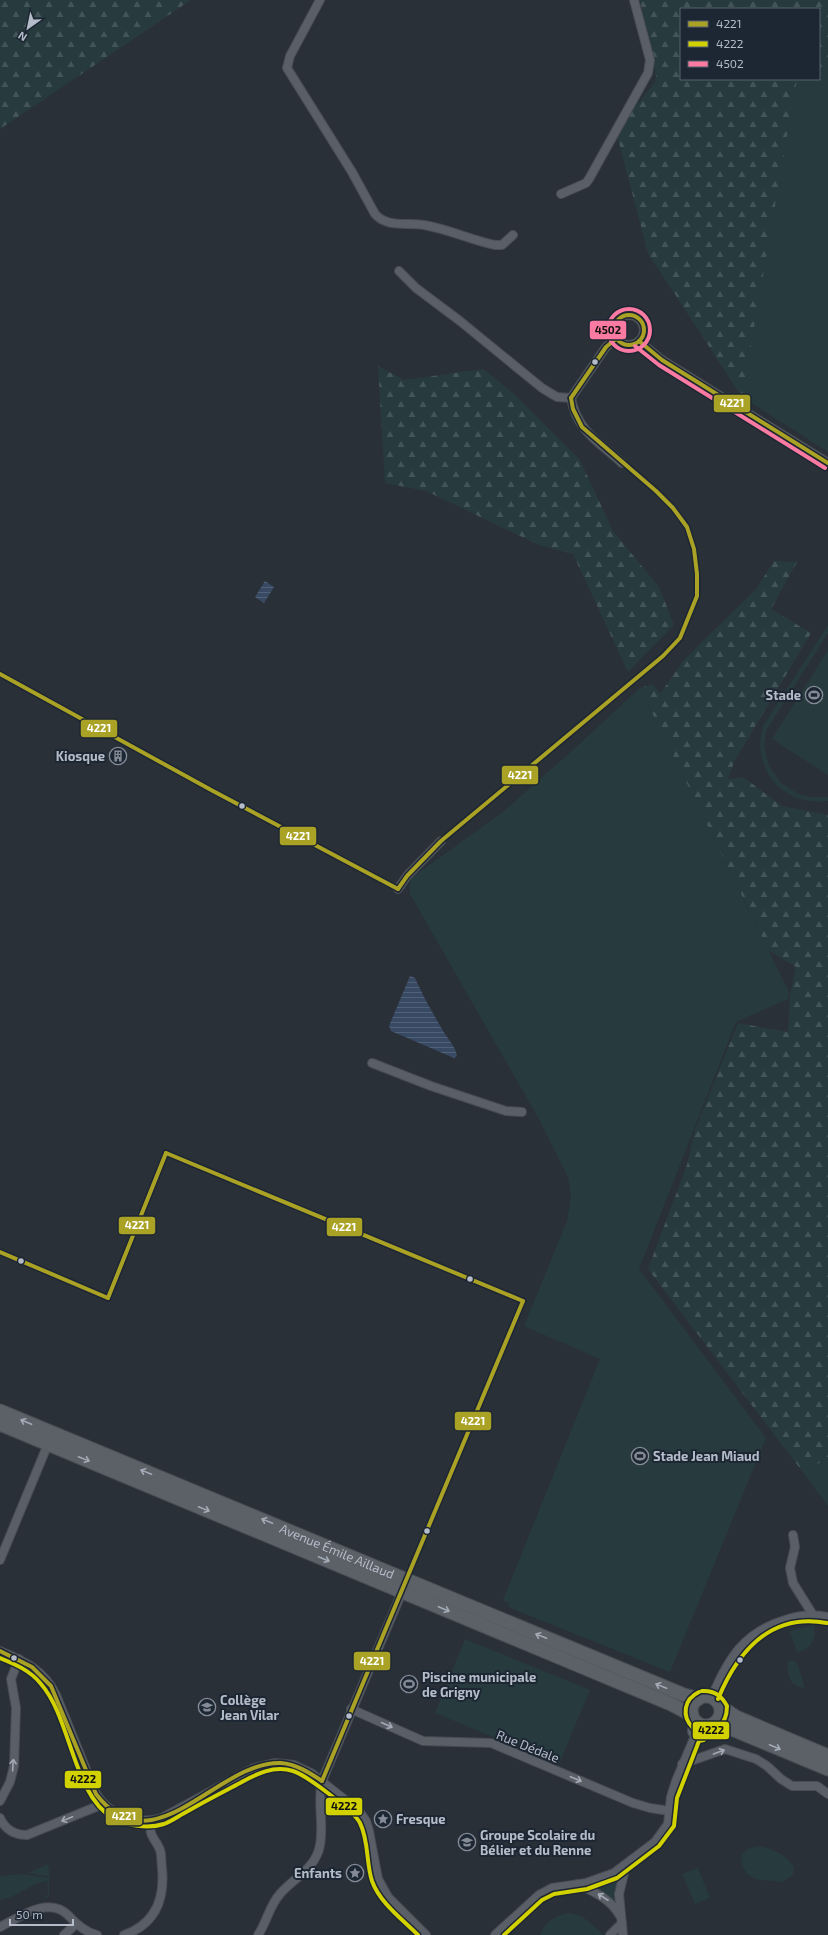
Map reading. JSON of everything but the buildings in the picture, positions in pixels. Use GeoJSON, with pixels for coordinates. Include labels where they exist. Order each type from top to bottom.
{"type":"FeatureCollection","features":[{"type":"Feature","properties":{"kind":"main road","name":"Avenue Émile Aillaud"},"geometry":{"type":"LineString","coordinates":[[0,1411],[684,1695],[698,1699]]}},
{"type":"Feature","properties":{"kind":"main road","name":"Avenue Émile Aillaud"},"geometry":{"type":"LineString","coordinates":[[0,1424],[664,1701],[692,1717]]}},
{"type":"Feature","properties":{"kind":"main road"},"geometry":{"type":"LineString","coordinates":[[828,1756],[736,1717],[716,1702],[702,1697],[692,1706],[692,1717],[700,1725],[727,1727],[828,1769]]}},
{"type":"Feature","properties":{"kind":"main road"},"geometry":{"type":"LineString","coordinates":[[711,1725],[720,1718],[716,1702]]}},
{"type":"Feature","properties":{"kind":"street"},"geometry":{"type":"LineString","coordinates":[[320,0],[290,56],[287,68],[352,172],[374,214],[379,220],[386,223],[424,225],[495,245],[502,245],[513,235]]}},
{"type":"Feature","properties":{"kind":"street"},"geometry":{"type":"LineString","coordinates":[[561,194],[586,184],[648,73],[650,60],[634,0]]}},
{"type":"Feature","properties":{"kind":"street"},"geometry":{"type":"LineString","coordinates":[[399,271],[416,288],[460,321],[542,388],[557,397],[571,398]]}},
{"type":"Feature","properties":{"kind":"street"},"geometry":{"type":"LineString","coordinates":[[627,315],[632,315],[641,321],[644,332],[639,341],[625,344],[617,338],[614,330],[617,321],[627,315]]}},
{"type":"Feature","properties":{"kind":"street"},"geometry":{"type":"LineString","coordinates":[[617,338],[606,347],[571,398],[575,413],[582,427],[622,463]]}},
{"type":"Feature","properties":{"kind":"street"},"geometry":{"type":"LineString","coordinates":[[639,341],[662,360],[828,463]]}},
{"type":"Feature","properties":{"kind":"street"},"geometry":{"type":"LineString","coordinates":[[398,889],[407,876],[441,841]]}},
{"type":"Feature","properties":{"kind":"street"},"geometry":{"type":"LineString","coordinates":[[372,1063],[431,1086],[506,1111],[522,1112]]}},
{"type":"Feature","properties":{"kind":"street"},"geometry":{"type":"LineString","coordinates":[[0,1560],[48,1444]]}},
{"type":"Feature","properties":{"kind":"street"},"geometry":{"type":"LineString","coordinates":[[793,1535],[795,1546],[790,1568],[793,1583],[813,1615]]}},
{"type":"Feature","properties":{"kind":"street"},"geometry":{"type":"LineString","coordinates":[[258,1935],[276,1899],[288,1885],[305,1872],[315,1859],[320,1846],[322,1827],[319,1793],[322,1781],[402,1592]]}},
{"type":"Feature","properties":{"kind":"street"},"geometry":{"type":"LineString","coordinates":[[716,1702],[729,1662],[746,1641],[763,1628],[795,1617],[813,1615],[828,1617]]}},
{"type":"Feature","properties":{"kind":"street"},"geometry":{"type":"LineString","coordinates":[[0,1651],[35,1667],[52,1686],[96,1794],[103,1804],[126,1818],[151,1821],[173,1814],[254,1768],[275,1763],[294,1765],[311,1773],[359,1811],[366,1821],[378,1878],[388,1898],[426,1935]]}},
{"type":"Feature","properties":{"kind":"street"},"geometry":{"type":"LineString","coordinates":[[0,1801],[10,1782],[14,1766],[16,1708],[10,1679],[19,1659]]}},
{"type":"Feature","properties":{"kind":"street","name":"Rue Dédale"},"geometry":{"type":"LineString","coordinates":[[352,1709],[423,1741],[491,1743],[633,1803],[650,1808],[670,1811]]}},
{"type":"Feature","properties":{"kind":"street"},"geometry":{"type":"LineString","coordinates":[[692,1717],[692,1732],[695,1736]]}},
{"type":"Feature","properties":{"kind":"street"},"geometry":{"type":"LineString","coordinates":[[495,1935],[539,1895],[561,1885],[578,1884],[603,1877],[626,1865],[660,1837],[668,1824],[671,1797],[682,1764],[695,1736],[700,1735],[711,1725]]}},
{"type":"Feature","properties":{"kind":"street"},"geometry":{"type":"LineString","coordinates":[[682,1764],[725,1749],[756,1759],[767,1766],[781,1780],[792,1786],[817,1786],[828,1794]]}},
{"type":"Feature","properties":{"kind":"street"},"geometry":{"type":"LineString","coordinates":[[0,1818],[10,1831],[27,1835],[103,1804]]}},
{"type":"Feature","properties":{"kind":"street"},"geometry":{"type":"LineString","coordinates":[[124,1935],[145,1923],[154,1912],[161,1898],[163,1881],[160,1849],[152,1834],[151,1821]]}},
{"type":"Feature","properties":{"kind":"street"},"geometry":{"type":"LineString","coordinates":[[623,1935],[620,1894],[626,1865]]}},
{"type":"Feature","properties":{"kind":"street"},"geometry":{"type":"LineString","coordinates":[[578,1884],[608,1900],[616,1908],[621,1920]]}},
{"type":"Feature","properties":{"kind":"street"},"geometry":{"type":"LineString","coordinates":[[0,1927],[34,1910],[44,1907],[52,1907],[64,1912],[76,1924],[97,1935]]}},
{"type":"Feature","properties":{"kind":"street"},"geometry":{"type":"LineString","coordinates":[[610,1935],[621,1920]]}},
{"type":"Feature","properties":{"kind":"street"},"geometry":{"type":"LineString","coordinates":[[64,1935],[76,1924]]}},
{"type":"Feature","properties":{"kind":"green space"},"geometry":{"type":"Polygon","coordinates":[[[0,0],[191,0],[0,129],[0,0]]]}},
{"type":"Feature","properties":{"kind":"green space"},"geometry":{"type":"Polygon","coordinates":[[[640,0],[680,9],[680,80],[820,80],[820,70],[828,71],[828,452],[742,397],[648,253],[616,131],[657,80],[640,0]]]}},
{"type":"Feature","properties":{"kind":"green space"},"geometry":{"type":"Polygon","coordinates":[[[640,0],[828,0],[828,71],[820,70],[820,8],[680,8],[680,80],[797,80],[742,397],[648,253],[616,131],[657,80],[640,0]]]}},
{"type":"Feature","properties":{"kind":"green space"},"geometry":{"type":"Polygon","coordinates":[[[378,366],[404,380],[483,369],[513,393],[580,460],[613,531],[659,587],[674,625],[628,672],[573,554],[539,545],[426,491],[385,483],[378,366]]]}},
{"type":"Feature","properties":{"kind":"green space"},"geometry":{"type":"Polygon","coordinates":[[[774,561],[797,562],[771,609],[811,633],[735,760],[728,779],[743,777],[782,806],[828,815],[828,1459],[802,1471],[648,1269],[687,1165],[695,1130],[738,1023],[788,1032],[790,995],[796,967],[769,951],[640,688],[653,684],[660,694],[683,661],[757,588],[774,561]]]}},
{"type":"Feature","properties":{"kind":"green space"},"geometry":{"type":"Polygon","coordinates":[[[828,625],[828,633],[766,731],[764,746],[769,766],[781,783],[799,794],[809,797],[828,797],[828,801],[812,801],[797,798],[784,792],[774,782],[766,771],[762,757],[761,742],[763,726],[828,625]]]}},
{"type":"Feature","properties":{"kind":"green space","name":"Stade"},"geometry":{"type":"Polygon","coordinates":[[[828,650],[828,775],[772,739],[828,650]]]}},
{"type":"Feature","properties":{"kind":"green space"},"geometry":{"type":"Polygon","coordinates":[[[640,688],[789,992],[788,999],[736,1022],[639,1269],[766,1438],[670,1672],[508,1607],[509,1603],[503,1600],[600,1359],[524,1326],[567,1221],[571,1196],[568,1177],[540,1121],[410,894],[410,879],[503,812],[640,688]]]}},
{"type":"Feature","properties":{"kind":"green space"},"geometry":{"type":"Polygon","coordinates":[[[828,1459],[828,1506],[802,1471],[828,1459]]]}},
{"type":"Feature","properties":{"kind":"green space"},"geometry":{"type":"Polygon","coordinates":[[[814,1625],[815,1634],[812,1643],[806,1649],[797,1652],[790,1631],[814,1625]]]}},
{"type":"Feature","properties":{"kind":"green space"},"geometry":{"type":"Polygon","coordinates":[[[465,1639],[590,1690],[559,1764],[435,1713],[465,1639]]]}},
{"type":"Feature","properties":{"kind":"green space"},"geometry":{"type":"Polygon","coordinates":[[[792,1660],[797,1663],[805,1688],[795,1685],[790,1680],[788,1662],[792,1660]]]}},
{"type":"Feature","properties":{"kind":"green space"},"geometry":{"type":"Polygon","coordinates":[[[758,1846],[774,1850],[787,1859],[794,1867],[793,1875],[782,1882],[761,1880],[750,1876],[745,1871],[741,1856],[747,1849],[758,1846]]]}},
{"type":"Feature","properties":{"kind":"green space"},"geometry":{"type":"Polygon","coordinates":[[[48,1864],[50,1877],[28,1873],[48,1864]]]}},
{"type":"Feature","properties":{"kind":"green space"},"geometry":{"type":"Polygon","coordinates":[[[698,1868],[710,1898],[695,1904],[682,1874],[698,1868]]]}},
{"type":"Feature","properties":{"kind":"green space"},"geometry":{"type":"Polygon","coordinates":[[[22,1874],[49,1878],[49,1897],[43,1898],[48,1895],[47,1881],[0,1900],[0,1876],[22,1874]]]}},
{"type":"Feature","properties":{"kind":"green space"},"geometry":{"type":"Polygon","coordinates":[[[617,1876],[620,1877],[615,1904],[594,1888],[595,1885],[617,1876]]]}},
{"type":"Feature","properties":{"kind":"green space"},"geometry":{"type":"Polygon","coordinates":[[[569,1913],[584,1918],[603,1935],[540,1935],[548,1923],[560,1915],[569,1913]]]}},
{"type":"Feature","properties":{"kind":"water"},"geometry":{"type":"Polygon","coordinates":[[[265,581],[274,587],[264,603],[255,597],[265,581]]]}},
{"type":"Feature","properties":{"kind":"water"},"geometry":{"type":"Polygon","coordinates":[[[410,976],[415,978],[431,1010],[453,1046],[457,1056],[454,1058],[391,1031],[389,1026],[410,976]]]}},
{"type":"Feature","properties":{"kind":"transit line","name":"4502"},"geometry":{"type":"LineString","coordinates":[[629,309],[644,315],[650,330],[644,345],[629,351],[614,345],[608,330],[614,315],[629,309]]}},
{"type":"Feature","properties":{"kind":"transit line","name":"4221"},"geometry":{"type":"LineString","coordinates":[[629,315],[635,316],[643,324],[644,330],[643,336],[635,344],[629,345],[623,344],[615,336],[614,330],[615,324],[623,316],[629,315]]}},
{"type":"Feature","properties":{"kind":"transit line","name":"4221"},"geometry":{"type":"LineString","coordinates":[[571,398],[606,347],[617,338]]}},
{"type":"Feature","properties":{"kind":"transit line","name":"4221"},"geometry":{"type":"LineString","coordinates":[[639,341],[662,360],[828,463]]}},
{"type":"Feature","properties":{"kind":"transit line","name":"4502"},"geometry":{"type":"LineString","coordinates":[[635,346],[659,365],[825,468]]}},
{"type":"Feature","properties":{"kind":"transit line","name":"4221"},"geometry":{"type":"LineString","coordinates":[[398,889],[407,876],[441,841],[663,656],[680,638],[697,596],[697,574],[694,549],[687,527],[673,508],[656,491],[582,427],[573,409],[571,398]]}},
{"type":"Feature","properties":{"kind":"transit line","name":"4221"},"geometry":{"type":"LineString","coordinates":[[0,674],[213,791],[398,889]]}},
{"type":"Feature","properties":{"kind":"transit line","name":"4221"},"geometry":{"type":"LineString","coordinates":[[166,1153],[523,1301]]}},
{"type":"Feature","properties":{"kind":"transit line","name":"4221"},"geometry":{"type":"LineString","coordinates":[[108,1298],[166,1153]]}},
{"type":"Feature","properties":{"kind":"transit line","name":"4221"},"geometry":{"type":"LineString","coordinates":[[0,1252],[108,1298]]}},
{"type":"Feature","properties":{"kind":"transit line","name":"4221"},"geometry":{"type":"LineString","coordinates":[[322,1781],[523,1301]]}},
{"type":"Feature","properties":{"kind":"transit line","name":"4222"},"geometry":{"type":"LineString","coordinates":[[718,1699],[735,1666],[758,1640],[772,1630],[789,1624],[807,1621],[827,1623]]}},
{"type":"Feature","properties":{"kind":"transit line","name":"4221"},"geometry":{"type":"LineString","coordinates":[[0,1651],[32,1667],[51,1686],[96,1794],[118,1814],[141,1821],[163,1817],[187,1806],[234,1777],[257,1767],[281,1763],[303,1769],[322,1781]]}},
{"type":"Feature","properties":{"kind":"transit line","name":"4222"},"geometry":{"type":"LineString","coordinates":[[0,1658],[17,1665],[37,1679],[41,1684],[51,1699],[59,1716],[89,1792],[100,1807],[113,1818],[131,1825],[158,1826],[265,1771],[279,1769],[293,1771],[308,1779],[329,1794],[356,1817],[365,1837],[370,1874],[376,1889],[386,1904],[418,1935]]}},
{"type":"Feature","properties":{"kind":"transit line","name":"4222"},"geometry":{"type":"LineString","coordinates":[[699,1692],[687,1703],[687,1718],[693,1728],[706,1731],[712,1730],[721,1724],[724,1719],[727,1706],[723,1699],[717,1694],[702,1691]]}},
{"type":"Feature","properties":{"kind":"transit line","name":"4222"},"geometry":{"type":"LineString","coordinates":[[504,1935],[542,1900],[554,1894],[587,1889],[617,1878],[659,1846],[674,1826],[677,1798],[699,1741],[704,1740],[713,1730]]}},
{"type":"Feature","properties":{"kind":"place","name":"Stade"},"geometry":{"type":"Point","coordinates":[814,695]}},
{"type":"Feature","properties":{"kind":"place","name":"Kiosque"},"geometry":{"type":"Point","coordinates":[118,756]}},
{"type":"Feature","properties":{"kind":"place","name":"Stade Jean Miaud"},"geometry":{"type":"Point","coordinates":[640,1456]}},
{"type":"Feature","properties":{"kind":"place","name":"Piscine municipale de Grigny"},"geometry":{"type":"Point","coordinates":[409,1684]}},
{"type":"Feature","properties":{"kind":"place","name":"Collège Jean Vilar"},"geometry":{"type":"Point","coordinates":[207,1707]}},
{"type":"Feature","properties":{"kind":"place","name":"Fresque"},"geometry":{"type":"Point","coordinates":[383,1819]}},
{"type":"Feature","properties":{"kind":"place","name":"Groupe Scolaire du Bélier et du Renne"},"geometry":{"type":"Point","coordinates":[467,1842]}},
{"type":"Feature","properties":{"kind":"place","name":"Enfants"},"geometry":{"type":"Point","coordinates":[355,1873]}}]}
